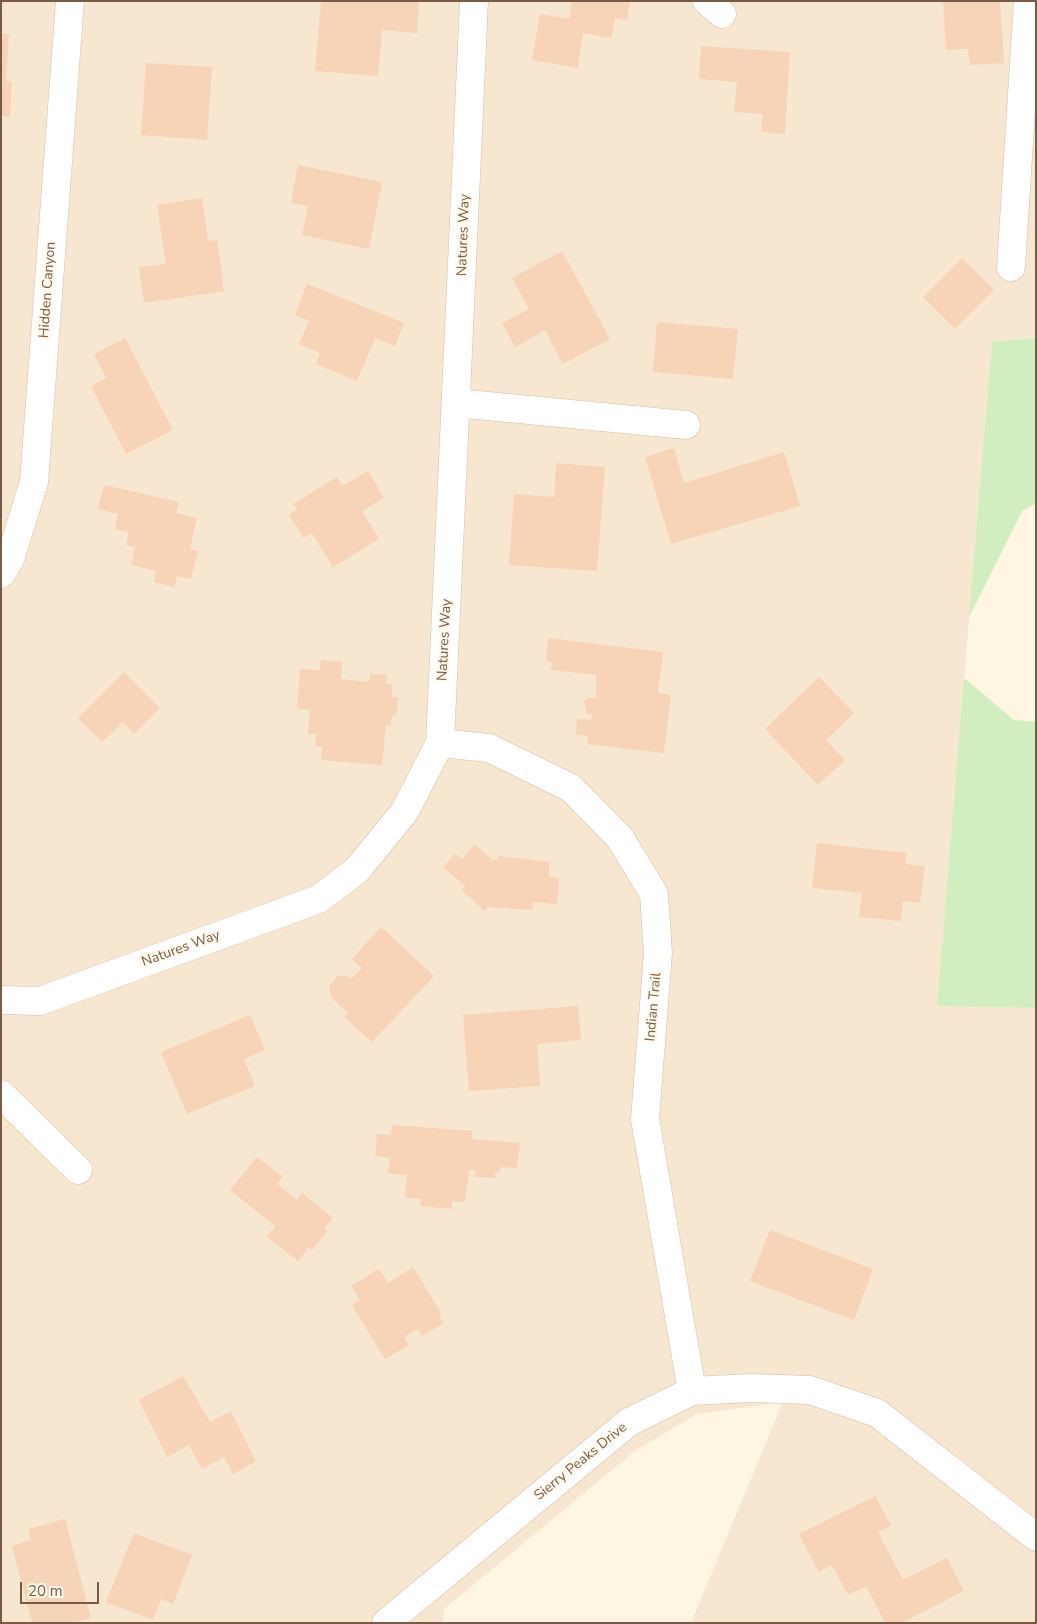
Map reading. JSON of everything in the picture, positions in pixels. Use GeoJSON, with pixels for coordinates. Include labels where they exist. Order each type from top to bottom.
{"type":"FeatureCollection","features":[{"type":"Feature","properties":{"kind":"street","name":"Hidden Canyon"},"geometry":{"type":"LineString","coordinates":[[1,574],[10,559],[34,482],[70,1]]}},
{"type":"Feature","properties":{"kind":"street","name":"Natures Way"},"geometry":{"type":"LineString","coordinates":[[1,1000],[40,1001],[319,898],[357,870],[405,811],[440,743],[474,1]]}},
{"type":"Feature","properties":{"kind":"street"},"geometry":{"type":"LineString","coordinates":[[1011,267],[1028,1]]}},
{"type":"Feature","properties":{"kind":"street"},"geometry":{"type":"LineString","coordinates":[[456,403],[686,426]]}},
{"type":"Feature","properties":{"kind":"street","name":"Indian Trail"},"geometry":{"type":"LineString","coordinates":[[440,743],[489,748],[571,788],[620,838],[654,894],[658,953],[645,1119],[692,1391]]}},
{"type":"Feature","properties":{"kind":"street"},"geometry":{"type":"LineString","coordinates":[[1,1094],[78,1170]]}},
{"type":"Feature","properties":{"kind":"street","name":"Sierry Peaks Drive"},"geometry":{"type":"LineString","coordinates":[[386,1623],[629,1422],[692,1391],[750,1388],[810,1390],[877,1413],[1036,1537]]}},
{"type":"Feature","properties":{"kind":"shaded area"},"geometry":{"type":"Polygon","coordinates":[[[1,1],[1036,1],[1036,338],[992,342],[937,1006],[1036,1008],[1036,1623],[691,1623],[783,1402],[697,1414],[635,1451],[444,1609],[443,1623],[1,1623],[1,1]]]}},
{"type":"Feature","properties":{"kind":"green space"},"geometry":{"type":"Polygon","coordinates":[[[1036,338],[1036,503],[1022,511],[969,617],[992,342],[1036,338]]]}},
{"type":"Feature","properties":{"kind":"green space"},"geometry":{"type":"Polygon","coordinates":[[[964,678],[1014,720],[1036,722],[1036,1008],[937,1006],[964,678]]]}},
{"type":"Feature","properties":{"kind":"building"},"geometry":{"type":"Polygon","coordinates":[[[321,1],[419,1],[417,33],[382,30],[378,76],[315,71],[321,1]]]}},
{"type":"Feature","properties":{"kind":"building"},"geometry":{"type":"Polygon","coordinates":[[[572,1],[630,1],[627,20],[615,18],[611,38],[583,33],[578,68],[532,60],[540,14],[569,19],[572,1]]]}},
{"type":"Feature","properties":{"kind":"building"},"geometry":{"type":"Polygon","coordinates":[[[943,1],[1000,1],[1004,63],[970,65],[968,49],[946,50],[943,1]]]}},
{"type":"Feature","properties":{"kind":"building"},"geometry":{"type":"Polygon","coordinates":[[[1,34],[9,34],[6,81],[12,81],[10,117],[1,116],[1,34]]]}},
{"type":"Feature","properties":{"kind":"building"},"geometry":{"type":"Polygon","coordinates":[[[701,46],[790,52],[785,134],[761,132],[763,114],[734,112],[737,82],[699,79],[701,46]]]}},
{"type":"Feature","properties":{"kind":"building"},"geometry":{"type":"Polygon","coordinates":[[[146,63],[212,67],[207,140],[141,135],[146,63]]]}},
{"type":"Feature","properties":{"kind":"building"},"geometry":{"type":"Polygon","coordinates":[[[298,165],[382,182],[369,249],[302,235],[308,206],[291,203],[298,165]]]}},
{"type":"Feature","properties":{"kind":"building"},"geometry":{"type":"Polygon","coordinates":[[[202,198],[208,241],[217,240],[224,291],[144,303],[139,267],[166,264],[157,205],[202,198]]]}},
{"type":"Feature","properties":{"kind":"building"},"geometry":{"type":"Polygon","coordinates":[[[562,251],[610,339],[563,364],[545,330],[515,347],[502,323],[529,309],[512,278],[562,251]]]}},
{"type":"Feature","properties":{"kind":"building"},"geometry":{"type":"Polygon","coordinates":[[[962,258],[994,290],[955,329],[923,297],[962,258]]]}},
{"type":"Feature","properties":{"kind":"building"},"geometry":{"type":"Polygon","coordinates":[[[307,284],[404,323],[395,346],[375,338],[357,381],[316,364],[320,353],[299,344],[309,321],[295,315],[307,284]]]}},
{"type":"Feature","properties":{"kind":"building"},"geometry":{"type":"Polygon","coordinates":[[[657,322],[738,329],[733,379],[653,372],[657,322]]]}},
{"type":"Feature","properties":{"kind":"building"},"geometry":{"type":"Polygon","coordinates":[[[125,338],[173,430],[126,454],[91,386],[106,378],[94,354],[125,338]]]}},
{"type":"Feature","properties":{"kind":"building"},"geometry":{"type":"Polygon","coordinates":[[[674,448],[684,483],[784,452],[800,506],[671,544],[645,457],[674,448]]]}},
{"type":"Feature","properties":{"kind":"building"},"geometry":{"type":"Polygon","coordinates":[[[556,463],[605,467],[597,571],[509,565],[514,494],[554,497],[556,463]]]}},
{"type":"Feature","properties":{"kind":"building"},"geometry":{"type":"Polygon","coordinates":[[[368,471],[384,498],[362,511],[379,539],[333,567],[312,533],[303,538],[289,514],[297,510],[293,504],[337,477],[342,486],[368,471]]]}},
{"type":"Feature","properties":{"kind":"building"},"geometry":{"type":"Polygon","coordinates":[[[104,485],[179,502],[176,513],[197,518],[190,549],[198,551],[191,579],[177,576],[174,587],[154,582],[156,571],[131,565],[135,547],[126,545],[129,532],[115,529],[118,514],[98,509],[104,485]]]}},
{"type":"Feature","properties":{"kind":"building"},"geometry":{"type":"Polygon","coordinates":[[[548,638],[663,652],[658,693],[671,695],[664,753],[587,744],[588,736],[576,735],[577,719],[591,720],[592,714],[587,714],[584,701],[589,698],[596,698],[596,675],[551,670],[552,662],[546,661],[548,638]]]}},
{"type":"Feature","properties":{"kind":"building"},"geometry":{"type":"Polygon","coordinates":[[[321,660],[342,662],[341,679],[369,682],[370,674],[387,675],[386,683],[392,684],[392,697],[398,697],[396,716],[392,716],[391,726],[386,725],[382,765],[321,760],[322,747],[315,746],[316,734],[308,734],[310,710],[297,709],[300,669],[320,670],[321,660]]]}},
{"type":"Feature","properties":{"kind":"building"},"geometry":{"type":"Polygon","coordinates":[[[124,672],[160,708],[134,734],[123,722],[102,742],[78,718],[124,672]]]}},
{"type":"Feature","properties":{"kind":"building"},"geometry":{"type":"Polygon","coordinates":[[[819,677],[854,713],[826,740],[845,760],[818,785],[765,729],[819,677]]]}},
{"type":"Feature","properties":{"kind":"building"},"geometry":{"type":"Polygon","coordinates":[[[817,843],[907,853],[905,864],[925,866],[920,903],[903,901],[901,921],[859,917],[862,893],[812,888],[817,843]]]}},
{"type":"Feature","properties":{"kind":"building"},"geometry":{"type":"Polygon","coordinates":[[[475,844],[492,860],[498,860],[498,856],[550,862],[549,877],[559,878],[557,904],[533,902],[532,910],[488,907],[485,911],[461,890],[465,886],[443,867],[455,854],[462,859],[475,844]]]}},
{"type":"Feature","properties":{"kind":"building"},"geometry":{"type":"Polygon","coordinates":[[[381,927],[434,976],[372,1042],[344,1017],[348,1013],[331,997],[329,986],[338,976],[347,976],[351,979],[362,968],[352,959],[381,927]]]}},
{"type":"Feature","properties":{"kind":"building"},"geometry":{"type":"Polygon","coordinates":[[[578,1006],[581,1040],[537,1044],[540,1086],[469,1091],[463,1015],[578,1006]]]}},
{"type":"Feature","properties":{"kind":"building"},"geometry":{"type":"Polygon","coordinates":[[[250,1015],[265,1050],[244,1059],[255,1086],[187,1114],[161,1052],[250,1015]]]}},
{"type":"Feature","properties":{"kind":"building"},"geometry":{"type":"Polygon","coordinates":[[[392,1125],[472,1131],[472,1139],[520,1143],[517,1168],[500,1167],[499,1173],[495,1172],[495,1178],[475,1177],[476,1170],[469,1170],[465,1202],[452,1201],[452,1209],[420,1206],[421,1199],[405,1197],[407,1175],[388,1173],[390,1158],[375,1156],[377,1134],[391,1135],[392,1125]]]}},
{"type":"Feature","properties":{"kind":"building"},"geometry":{"type":"Polygon","coordinates":[[[257,1157],[283,1177],[277,1184],[297,1200],[302,1193],[333,1218],[324,1229],[327,1231],[312,1250],[309,1247],[298,1261],[267,1237],[275,1226],[230,1190],[257,1157]]]}},
{"type":"Feature","properties":{"kind":"building"},"geometry":{"type":"Polygon","coordinates":[[[770,1230],[873,1269],[854,1320],[750,1281],[770,1230]]]}},
{"type":"Feature","properties":{"kind":"building"},"geometry":{"type":"Polygon","coordinates":[[[413,1267],[442,1315],[439,1316],[444,1323],[422,1336],[418,1329],[404,1337],[409,1345],[385,1359],[352,1305],[360,1300],[351,1286],[379,1269],[388,1283],[413,1267]]]}},
{"type":"Feature","properties":{"kind":"building"},"geometry":{"type":"Polygon","coordinates":[[[183,1376],[210,1422],[231,1411],[256,1461],[233,1474],[224,1457],[202,1469],[189,1445],[167,1457],[139,1400],[183,1376]]]}},
{"type":"Feature","properties":{"kind":"building"},"geometry":{"type":"Polygon","coordinates":[[[875,1496],[891,1526],[878,1532],[903,1580],[947,1558],[964,1591],[901,1623],[885,1623],[866,1586],[848,1595],[832,1565],[819,1572],[799,1534],[875,1496]]]}},
{"type":"Feature","properties":{"kind":"building"},"geometry":{"type":"Polygon","coordinates":[[[65,1519],[91,1618],[73,1623],[32,1623],[12,1546],[31,1540],[28,1529],[65,1519]]]}},
{"type":"Feature","properties":{"kind":"building"},"geometry":{"type":"Polygon","coordinates":[[[134,1533],[192,1555],[173,1604],[161,1599],[153,1620],[106,1602],[134,1533]]]}}]}
